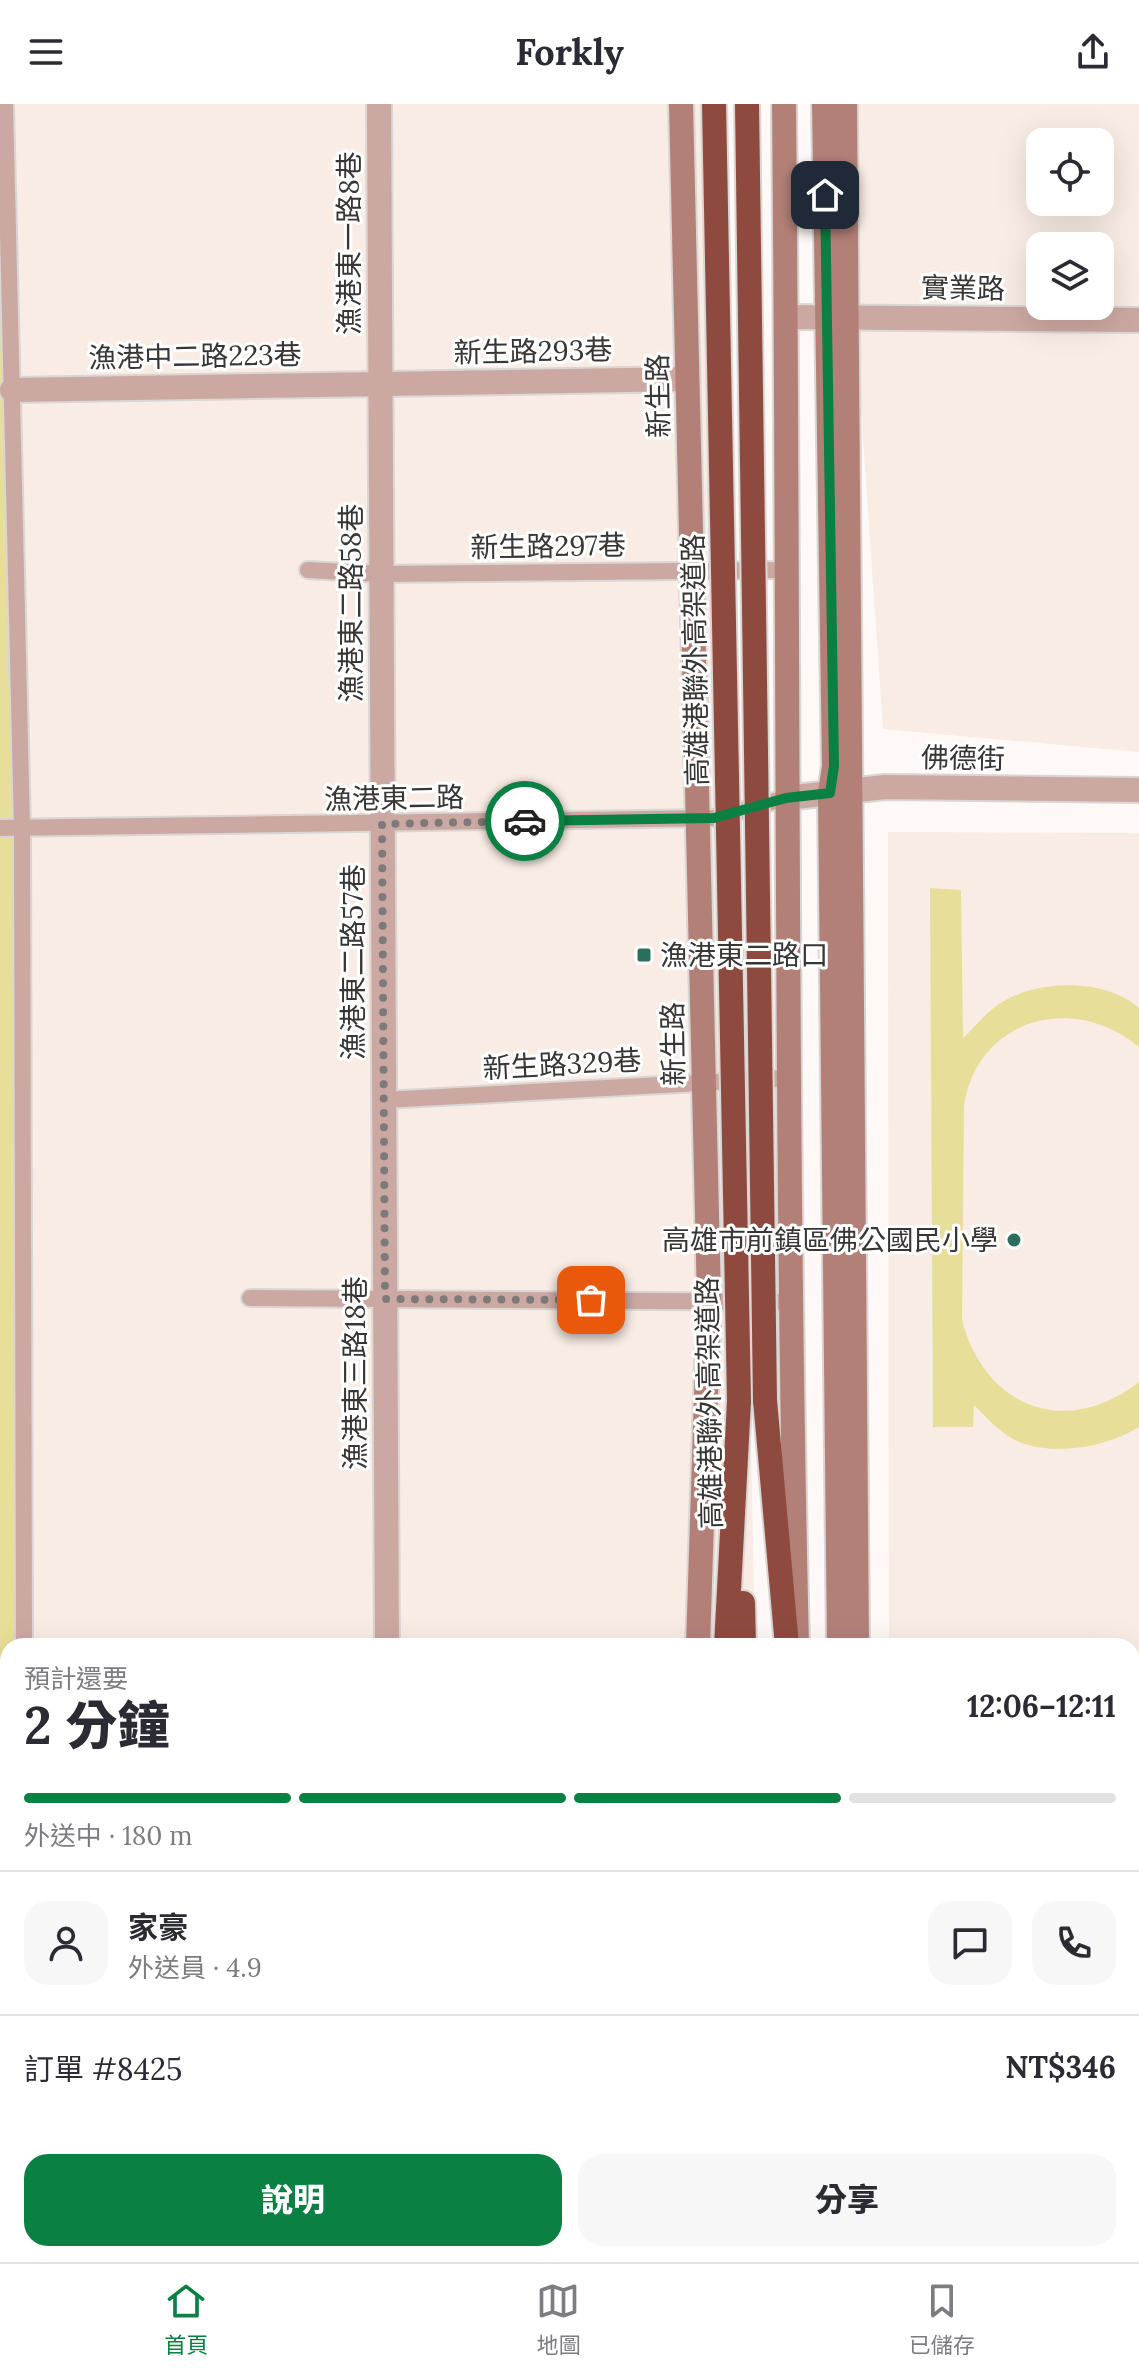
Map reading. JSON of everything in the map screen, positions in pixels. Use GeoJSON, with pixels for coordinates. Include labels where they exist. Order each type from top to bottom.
{"type":"FeatureCollection","features":[{"type":"Feature","properties":{"kind":"highway","name":"高雄港聯外高架道路"},"geometry":{"type":"LineString","coordinates":[[714,104],[744,1638]]}},
{"type":"Feature","properties":{"kind":"highway","name":"高雄港聯外高架道路"},"geometry":{"type":"LineString","coordinates":[[747,104],[769,1638]]}},
{"type":"Feature","properties":{"kind":"highway"},"geometry":{"type":"LineString","coordinates":[[765,1400],[786,1638]]}},
{"type":"Feature","properties":{"kind":"highway"},"geometry":{"type":"LineString","coordinates":[[726,1638],[739,1401]]}},
{"type":"Feature","properties":{"kind":"street","name":"漁港東一路8巷"},"geometry":{"type":"LineString","coordinates":[[379,104],[380,382]]}},
{"type":"Feature","properties":{"kind":"street","name":"新生路"},"geometry":{"type":"LineString","coordinates":[[681,104],[709,1301],[698,1638]]}},
{"type":"Feature","properties":{"kind":"street"},"geometry":{"type":"LineString","coordinates":[[784,104],[790,570],[786,798],[791,1078],[789,1302],[797,1638]]}},
{"type":"Feature","properties":{"kind":"street"},"geometry":{"type":"LineString","coordinates":[[824,104],[838,316]]}},
{"type":"Feature","properties":{"kind":"street"},"geometry":{"type":"LineString","coordinates":[[845,104],[838,316],[834,766],[841,792],[857,1638]]}},
{"type":"Feature","properties":{"kind":"street","name":"實業路"},"geometry":{"type":"LineString","coordinates":[[786,317],[1139,320]]}},
{"type":"Feature","properties":{"kind":"street","name":"新生路293巷"},"geometry":{"type":"LineString","coordinates":[[380,382],[687,379]]}},
{"type":"Feature","properties":{"kind":"street","name":"漁港中二路223巷"},"geometry":{"type":"LineString","coordinates":[[12,390],[380,382]]}},
{"type":"Feature","properties":{"kind":"street","name":"漁港東二路58巷"},"geometry":{"type":"LineString","coordinates":[[380,382],[382,824]]}},
{"type":"Feature","properties":{"kind":"street","name":"佛德街"},"geometry":{"type":"LineString","coordinates":[[786,798],[885,787],[1139,790]]}},
{"type":"Feature","properties":{"kind":"street"},"geometry":{"type":"LineString","coordinates":[[839,1638],[834,885],[841,792]]}},
{"type":"Feature","properties":{"kind":"street","name":"漁港東二路57巷"},"geometry":{"type":"LineString","coordinates":[[382,824],[384,1100]]}},
{"type":"Feature","properties":{"kind":"street","name":"漁港東三路18巷"},"geometry":{"type":"LineString","coordinates":[[384,1100],[387,1638]]}},
{"type":"Feature","properties":{"kind":"lane"},"geometry":{"type":"LineString","coordinates":[[5,104],[22,829],[24,1638]]}},
{"type":"Feature","properties":{"kind":"lane","name":"新生路297巷"},"geometry":{"type":"LineString","coordinates":[[308,570],[381,574],[790,570]]}},
{"type":"Feature","properties":{"kind":"lane","name":"漁港東二路"},"geometry":{"type":"LineString","coordinates":[[0,828],[714,818],[786,798]]}},
{"type":"Feature","properties":{"kind":"lane","name":"新生路329巷"},"geometry":{"type":"LineString","coordinates":[[384,1100],[791,1078]]}},
{"type":"Feature","properties":{"kind":"lane"},"geometry":{"type":"LineString","coordinates":[[250,1298],[789,1302]]}},
{"type":"Feature","properties":{"kind":"shaded area"},"geometry":{"type":"Polygon","coordinates":[[[0,104],[725,104],[755,1638],[0,1638],[0,104]]]}},
{"type":"Feature","properties":{"kind":"shaded area"},"geometry":{"type":"Polygon","coordinates":[[[0,104],[22,829],[24,1638],[0,1638],[0,104]]]}},
{"type":"Feature","properties":{"kind":"shaded area"},"geometry":{"type":"Polygon","coordinates":[[[840,104],[1139,104],[1139,752],[883,729],[840,104]]]}},
{"type":"Feature","properties":{"kind":"shaded area","name":"高雄市前鎮區佛公國民小學"},"geometry":{"type":"Polygon","coordinates":[[[888,832],[1139,833],[1139,1638],[889,1638],[888,832]]]}},
{"type":"Feature","properties":{"kind":"shaded area"},"geometry":{"type":"Polygon","coordinates":[[[930,888],[961,890],[963,1038],[991,1011],[1010,998],[1047,987],[1067,985],[1107,991],[1139,1008],[1139,1047],[1113,1030],[1086,1021],[1058,1018],[1032,1023],[1008,1034],[988,1052],[973,1076],[964,1106],[962,1320],[973,1350],[989,1375],[1009,1393],[1032,1405],[1057,1411],[1084,1409],[1111,1399],[1139,1382],[1139,1427],[1111,1440],[1080,1448],[1032,1446],[1005,1434],[974,1405],[973,1427],[933,1427],[930,888]]]}},
{"type":"Feature","properties":{"kind":"way so far"},"geometry":{"type":"LineString","coordinates":[[525,821],[382,824],[385,1299],[591,1300]]}},
{"type":"Feature","properties":{"kind":"place","name":"漁港東二路口"},"geometry":{"type":"Point","coordinates":[644,955]}},
{"type":"Feature","properties":{"kind":"place","name":"高雄市前鎮區佛公國民小學"},"geometry":{"type":"Point","coordinates":[1014,1240]}},
{"type":"Feature","properties":{"kind":"route"},"geometry":{"type":"LineString","coordinates":[[525,821],[714,818],[786,798],[830,793],[834,766],[825,195]]}}]}
